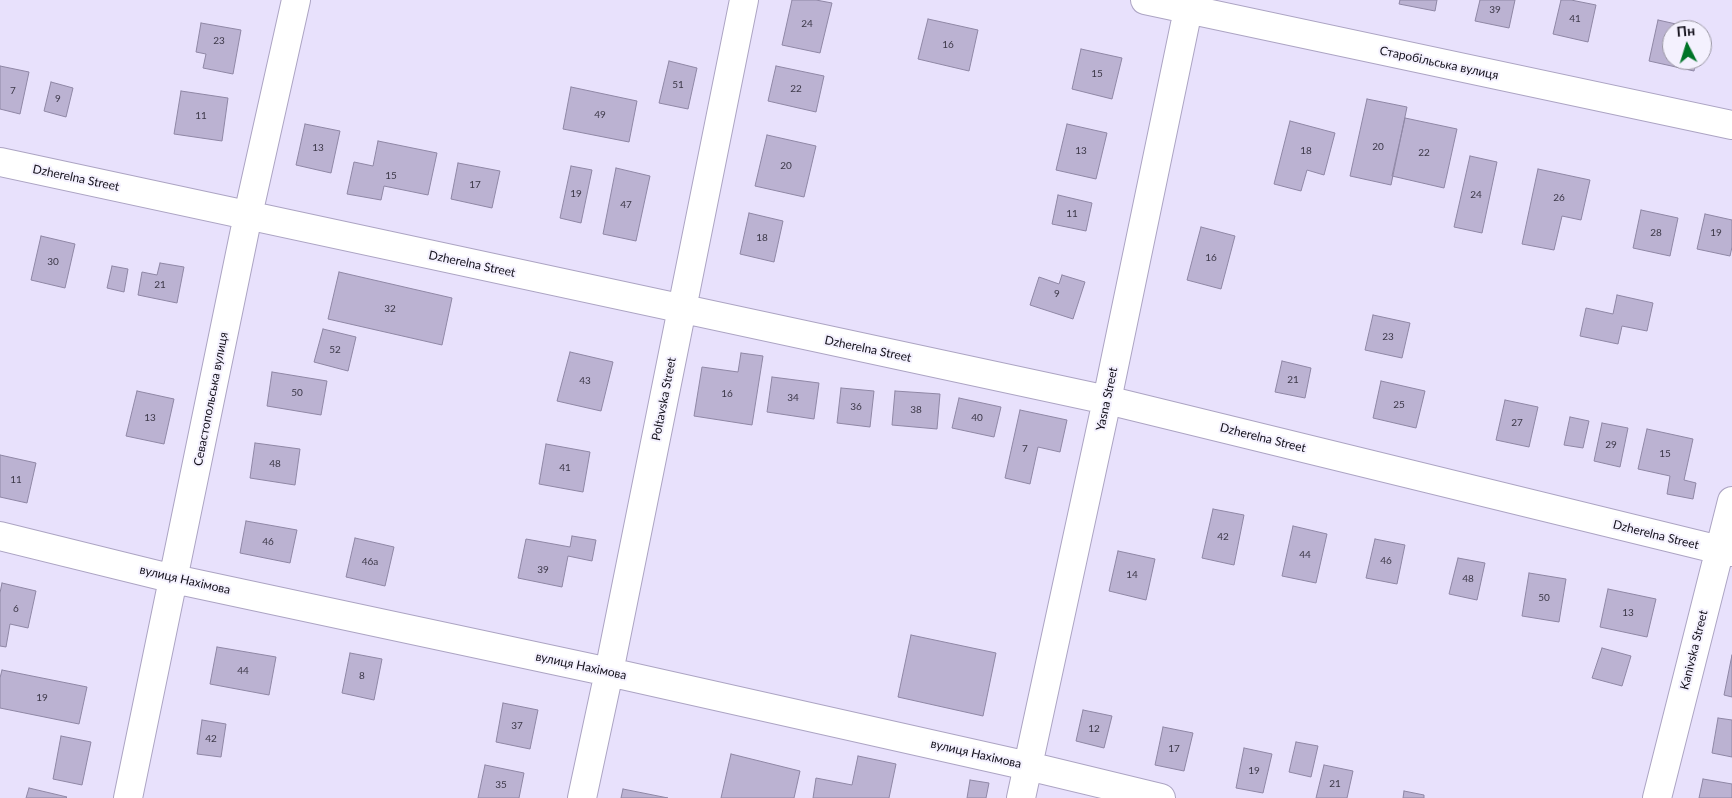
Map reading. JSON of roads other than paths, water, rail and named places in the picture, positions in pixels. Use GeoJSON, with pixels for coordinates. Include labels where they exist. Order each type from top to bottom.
{"type":"FeatureCollection","features":[{"type":"Feature","properties":{"kind":"street","name":"Севастопольська вулиця"},"geometry":{"type":"LineString","coordinates":[[128,798],[248,215],[296,0]]}},
{"type":"Feature","properties":{"kind":"street","name":"Poltavska Street"},"geometry":{"type":"LineString","coordinates":[[582,798],[744,0]]}},
{"type":"Feature","properties":{"kind":"street","name":"Старобільська вулиця"},"geometry":{"type":"LineString","coordinates":[[1145,0],[1189,5],[1732,126]]}},
{"type":"Feature","properties":{"kind":"street","name":"Yasna Street"},"geometry":{"type":"LineString","coordinates":[[1021,798],[1107,400],[1189,5]]}},
{"type":"Feature","properties":{"kind":"street","name":"Dzherelna Street"},"geometry":{"type":"LineString","coordinates":[[0,162],[1107,400],[1726,551]]}},
{"type":"Feature","properties":{"kind":"street","name":"Kanivska Street"},"geometry":{"type":"LineString","coordinates":[[1657,798],[1726,551],[1732,501]]}},
{"type":"Feature","properties":{"kind":"street","name":"вулиця Нахімова"},"geometry":{"type":"LineString","coordinates":[[0,536],[174,579],[609,672],[1028,766],[1161,798]]}}]}
